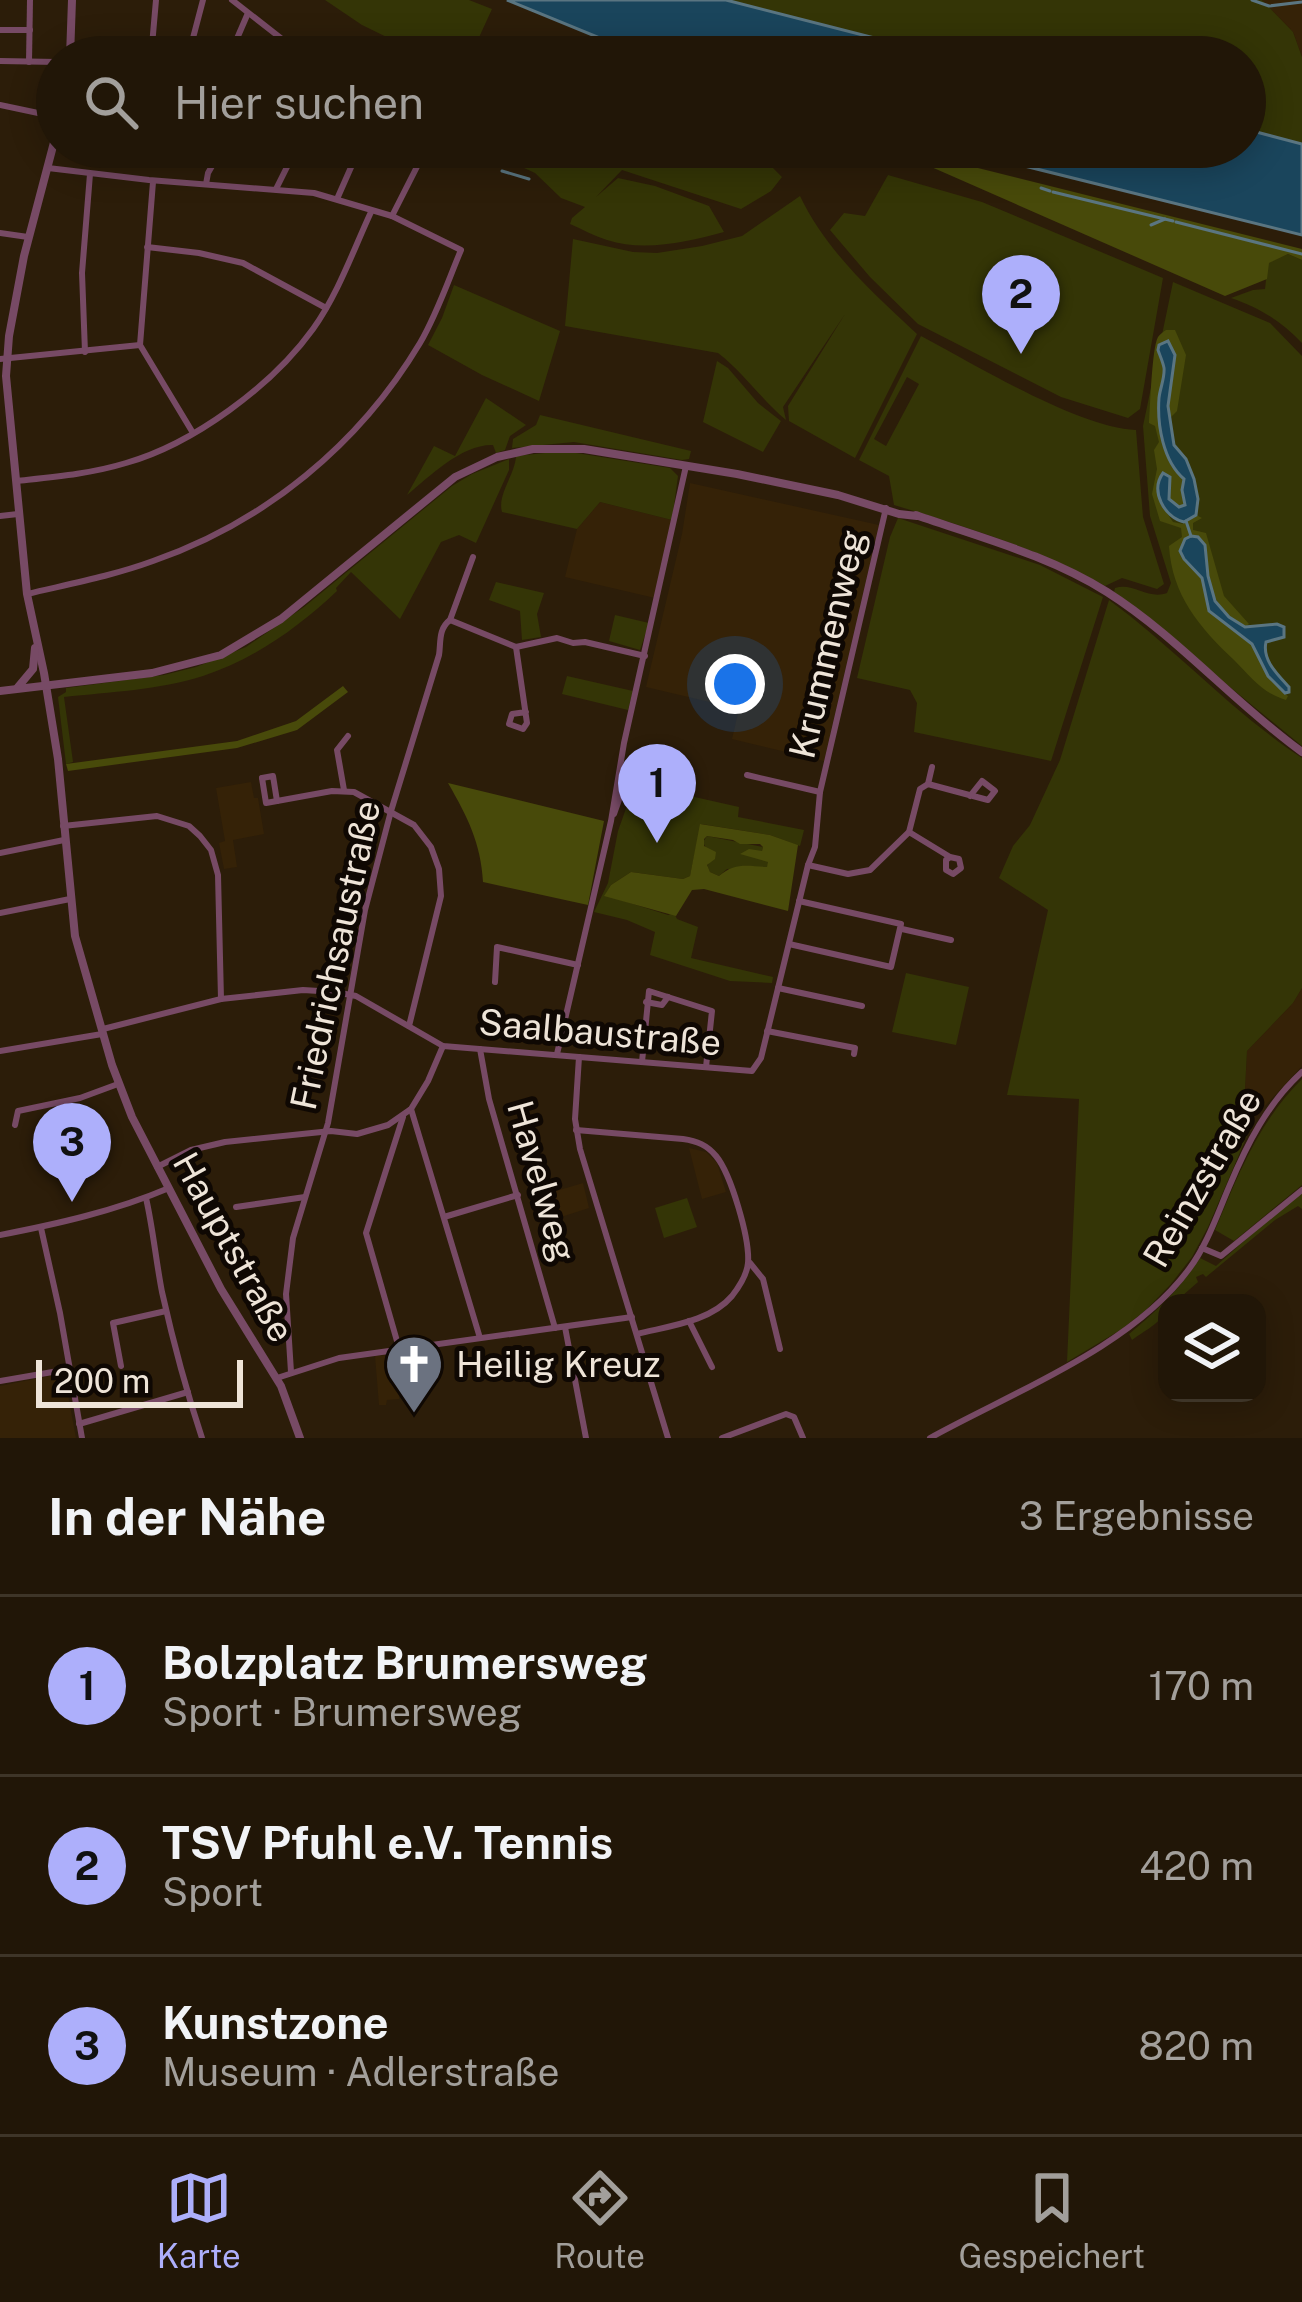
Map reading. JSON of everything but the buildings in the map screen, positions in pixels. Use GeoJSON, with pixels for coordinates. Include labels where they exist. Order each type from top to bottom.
{"type":"FeatureCollection","features":[{"type":"Feature","properties":{"kind":"street"},"geometry":{"type":"LineString","coordinates":[[29,62],[30,0]]}},
{"type":"Feature","properties":{"kind":"street"},"geometry":{"type":"LineString","coordinates":[[71,36],[72,0]]}},
{"type":"Feature","properties":{"kind":"street"},"geometry":{"type":"LineString","coordinates":[[153,36],[156,0]]}},
{"type":"Feature","properties":{"kind":"street"},"geometry":{"type":"LineString","coordinates":[[193,36],[202,0]]}},
{"type":"Feature","properties":{"kind":"street"},"geometry":{"type":"LineString","coordinates":[[232,0],[277,36]]}},
{"type":"Feature","properties":{"kind":"street"},"geometry":{"type":"LineString","coordinates":[[238,36],[248,13]]}},
{"type":"Feature","properties":{"kind":"street"},"geometry":{"type":"LineString","coordinates":[[0,30],[29,30]]}},
{"type":"Feature","properties":{"kind":"street"},"geometry":{"type":"LineString","coordinates":[[0,61],[36,62]]}},
{"type":"Feature","properties":{"kind":"street"},"geometry":{"type":"LineString","coordinates":[[0,105],[36,113]]}},
{"type":"Feature","properties":{"kind":"street"},"geometry":{"type":"LineString","coordinates":[[27,594],[110,574],[195,545],[236,524],[310,474],[401,374],[422,339],[460,250],[392,216],[314,194],[49,168]]}},
{"type":"Feature","properties":{"kind":"street","name":"Hauptstraße"},"geometry":{"type":"LineString","coordinates":[[49,168],[28,237],[3,359],[6,438],[16,481],[27,594],[58,767],[75,938],[118,1084],[221,1288],[277,1378],[300,1438]]}},
{"type":"Feature","properties":{"kind":"street"},"geometry":{"type":"LineString","coordinates":[[206,184],[211,168]]}},
{"type":"Feature","properties":{"kind":"street"},"geometry":{"type":"LineString","coordinates":[[276,190],[285,168]]}},
{"type":"Feature","properties":{"kind":"street"},"geometry":{"type":"LineString","coordinates":[[337,199],[351,168]]}},
{"type":"Feature","properties":{"kind":"street"},"geometry":{"type":"LineString","coordinates":[[392,216],[417,168]]}},
{"type":"Feature","properties":{"kind":"street"},"geometry":{"type":"LineString","coordinates":[[85,352],[82,272],[90,174]]}},
{"type":"Feature","properties":{"kind":"street"},"geometry":{"type":"LineString","coordinates":[[153,180],[140,345],[194,433]]}},
{"type":"Feature","properties":{"kind":"street"},"geometry":{"type":"LineString","coordinates":[[16,481],[126,464],[172,446],[220,416],[311,332],[372,211]]}},
{"type":"Feature","properties":{"kind":"street"},"geometry":{"type":"LineString","coordinates":[[0,232],[28,237]]}},
{"type":"Feature","properties":{"kind":"street"},"geometry":{"type":"LineString","coordinates":[[147,247],[243,263],[326,308]]}},
{"type":"Feature","properties":{"kind":"street"},"geometry":{"type":"LineString","coordinates":[[3,359],[140,345]]}},
{"type":"Feature","properties":{"kind":"street"},"geometry":{"type":"LineString","coordinates":[[5,691],[152,673],[220,655],[281,620],[454,477],[496,457],[563,447],[901,508],[1042,559],[1108,593],[1154,627],[1302,752]]}},
{"type":"Feature","properties":{"kind":"street"},"geometry":{"type":"LineString","coordinates":[[557,1055],[610,821],[620,797],[619,777],[686,466]]}},
{"type":"Feature","properties":{"kind":"street","name":"Krummenweg"},"geometry":{"type":"LineString","coordinates":[[752,1071],[761,1058],[808,865],[820,792],[886,508]]}},
{"type":"Feature","properties":{"kind":"street"},"geometry":{"type":"LineString","coordinates":[[0,516],[19,514]]}},
{"type":"Feature","properties":{"kind":"street","name":"Friedrichsaustraße"},"geometry":{"type":"LineString","coordinates":[[292,1372],[287,1278],[293,1238],[326,1132],[365,910],[439,656],[439,642],[473,557]]}},
{"type":"Feature","properties":{"kind":"street"},"geometry":{"type":"LineString","coordinates":[[450,620],[516,646],[561,639],[645,656]]}},
{"type":"Feature","properties":{"kind":"street"},"geometry":{"type":"LineString","coordinates":[[5,691],[23,683],[33,669],[36,640]]}},
{"type":"Feature","properties":{"kind":"street"},"geometry":{"type":"LineString","coordinates":[[516,646],[526,712]]}},
{"type":"Feature","properties":{"kind":"street"},"geometry":{"type":"LineString","coordinates":[[344,790],[337,750],[348,736]]}},
{"type":"Feature","properties":{"kind":"street"},"geometry":{"type":"LineString","coordinates":[[808,865],[848,874],[870,870],[909,832],[920,789],[928,784],[932,767]]}},
{"type":"Feature","properties":{"kind":"street","name":"Krummenweg"},"geometry":{"type":"LineString","coordinates":[[747,776],[820,792]]}},
{"type":"Feature","properties":{"kind":"street"},"geometry":{"type":"LineString","coordinates":[[928,784],[970,796]]}},
{"type":"Feature","properties":{"kind":"street"},"geometry":{"type":"LineString","coordinates":[[277,801],[344,790],[414,825],[431,847],[441,880],[409,1026]]}},
{"type":"Feature","properties":{"kind":"street"},"geometry":{"type":"LineString","coordinates":[[63,826],[157,816],[189,826],[200,836],[215,859],[218,874],[220,999]]}},
{"type":"Feature","properties":{"kind":"street"},"geometry":{"type":"LineString","coordinates":[[909,832],[950,857]]}},
{"type":"Feature","properties":{"kind":"street"},"geometry":{"type":"LineString","coordinates":[[0,853],[64,840]]}},
{"type":"Feature","properties":{"kind":"street"},"geometry":{"type":"LineString","coordinates":[[0,913],[70,899]]}},
{"type":"Feature","properties":{"kind":"street"},"geometry":{"type":"LineString","coordinates":[[788,944],[891,967],[901,924],[799,901]]}},
{"type":"Feature","properties":{"kind":"street"},"geometry":{"type":"LineString","coordinates":[[900,928],[951,940]]}},
{"type":"Feature","properties":{"kind":"street"},"geometry":{"type":"LineString","coordinates":[[495,982],[497,947],[578,965]]}},
{"type":"Feature","properties":{"kind":"street"},"geometry":{"type":"LineString","coordinates":[[777,988],[862,1006]]}},
{"type":"Feature","properties":{"kind":"street","name":"Saalbaustraße"},"geometry":{"type":"LineString","coordinates":[[0,1052],[101,1032],[220,999],[303,990],[349,994],[443,1046],[752,1071]]}},
{"type":"Feature","properties":{"kind":"street"},"geometry":{"type":"LineString","coordinates":[[642,1062],[649,991],[716,1012],[706,1067]]}},
{"type":"Feature","properties":{"kind":"street"},"geometry":{"type":"LineString","coordinates":[[767,1031],[855,1048],[854,1054]]}},
{"type":"Feature","properties":{"kind":"street"},"geometry":{"type":"LineString","coordinates":[[400,1348],[365,1234],[407,1113],[443,1046]]}},
{"type":"Feature","properties":{"kind":"street","name":"Havelweg"},"geometry":{"type":"LineString","coordinates":[[480,1049],[489,1099],[555,1328]]}},
{"type":"Feature","properties":{"kind":"street"},"geometry":{"type":"LineString","coordinates":[[579,1057],[576,1130],[668,1438]]}},
{"type":"Feature","properties":{"kind":"street","name":"Reinzstraße"},"geometry":{"type":"LineString","coordinates":[[930,1438],[1092,1352],[1149,1312],[1187,1272],[1250,1139],[1302,1072]]}},
{"type":"Feature","properties":{"kind":"street"},"geometry":{"type":"LineString","coordinates":[[15,1125],[18,1111],[80,1098],[118,1084]]}},
{"type":"Feature","properties":{"kind":"street"},"geometry":{"type":"LineString","coordinates":[[158,1167],[191,1150],[225,1142],[366,1133],[407,1113]]}},
{"type":"Feature","properties":{"kind":"street"},"geometry":{"type":"LineString","coordinates":[[407,1113],[480,1338]]}},
{"type":"Feature","properties":{"kind":"street"},"geometry":{"type":"LineString","coordinates":[[576,1130],[691,1140],[712,1151],[727,1174],[745,1233],[748,1260],[731,1297],[716,1310],[689,1321],[638,1334]]}},
{"type":"Feature","properties":{"kind":"street"},"geometry":{"type":"LineString","coordinates":[[0,1235],[41,1228],[169,1189]]}},
{"type":"Feature","properties":{"kind":"street"},"geometry":{"type":"LineString","coordinates":[[1202,1248],[1222,1256],[1302,1190]]}},
{"type":"Feature","properties":{"kind":"street"},"geometry":{"type":"LineString","coordinates":[[444,1217],[518,1195]]}},
{"type":"Feature","properties":{"kind":"street"},"geometry":{"type":"LineString","coordinates":[[236,1207],[305,1196]]}},
{"type":"Feature","properties":{"kind":"street"},"geometry":{"type":"LineString","coordinates":[[146,1198],[167,1311],[202,1438]]}},
{"type":"Feature","properties":{"kind":"street"},"geometry":{"type":"LineString","coordinates":[[41,1228],[82,1438]]}},
{"type":"Feature","properties":{"kind":"street"},"geometry":{"type":"LineString","coordinates":[[748,1260],[763,1279],[780,1348]]}},
{"type":"Feature","properties":{"kind":"street"},"geometry":{"type":"LineString","coordinates":[[743,1278],[757,1273]]}},
{"type":"Feature","properties":{"kind":"street"},"geometry":{"type":"LineString","coordinates":[[121,1366],[113,1322],[167,1311]]}},
{"type":"Feature","properties":{"kind":"street"},"geometry":{"type":"LineString","coordinates":[[277,1378],[334,1358],[632,1317]]}},
{"type":"Feature","properties":{"kind":"street"},"geometry":{"type":"LineString","coordinates":[[689,1321],[712,1367]]}},
{"type":"Feature","properties":{"kind":"street"},"geometry":{"type":"LineString","coordinates":[[565,1327],[586,1438]]}},
{"type":"Feature","properties":{"kind":"street"},"geometry":{"type":"LineString","coordinates":[[0,1381],[70,1369]]}},
{"type":"Feature","properties":{"kind":"street"},"geometry":{"type":"LineString","coordinates":[[80,1424],[188,1392]]}},
{"type":"Feature","properties":{"kind":"street"},"geometry":{"type":"LineString","coordinates":[[722,1438],[786,1414],[794,1417],[803,1438]]}},
{"type":"Feature","properties":{"kind":"shaded area"},"geometry":{"type":"Polygon","coordinates":[[[325,0],[469,0],[492,9],[480,36],[384,36],[325,0]]]}},
{"type":"Feature","properties":{"kind":"shaded area"},"geometry":{"type":"Polygon","coordinates":[[[726,0],[1262,0],[1293,32],[1302,57],[1302,144],[1266,135],[1266,36],[867,36],[726,0]]]}},
{"type":"Feature","properties":{"kind":"shaded area"},"geometry":{"type":"Polygon","coordinates":[[[1262,0],[1302,0],[1302,57],[1293,32],[1262,0]]]}},
{"type":"Feature","properties":{"kind":"shaded area"},"geometry":{"type":"Polygon","coordinates":[[[524,168],[773,168],[782,177],[771,191],[741,209],[622,170],[596,197],[618,178],[655,186],[709,206],[724,232],[651,245],[621,244],[570,224],[585,207],[561,198],[524,168]]]}},
{"type":"Feature","properties":{"kind":"shaded area"},"geometry":{"type":"Polygon","coordinates":[[[934,168],[978,168],[1302,249],[1302,260],[1288,254],[1269,263],[1267,279],[1225,296],[934,168]]]}},
{"type":"Feature","properties":{"kind":"shaded area"},"geometry":{"type":"Polygon","coordinates":[[[888,175],[982,202],[1163,278],[1140,409],[1128,418],[1061,397],[918,324],[830,230],[844,213],[865,216],[888,175]]]}},
{"type":"Feature","properties":{"kind":"shaded area"},"geometry":{"type":"Polygon","coordinates":[[[800,196],[837,253],[917,334],[855,458],[789,421],[788,406],[845,314],[783,407],[786,420],[718,353],[565,326],[573,239],[633,252],[702,246],[742,236],[800,196]]]}},
{"type":"Feature","properties":{"kind":"shaded area"},"geometry":{"type":"Polygon","coordinates":[[[1288,254],[1302,260],[1302,343],[1270,316],[1231,298],[1265,289],[1268,263],[1288,254]]]}},
{"type":"Feature","properties":{"kind":"shaded area"},"geometry":{"type":"Polygon","coordinates":[[[1173,282],[1270,323],[1302,356],[1302,746],[1114,592],[1128,587],[1160,595],[1167,593],[1171,583],[1150,516],[1143,426],[1173,282]]]}},
{"type":"Feature","properties":{"kind":"shaded area"},"geometry":{"type":"Polygon","coordinates":[[[454,285],[560,331],[539,401],[428,345],[454,285]]]}},
{"type":"Feature","properties":{"kind":"shaded area"},"geometry":{"type":"Polygon","coordinates":[[[1166,330],[1175,330],[1186,355],[1177,411],[1170,418],[1175,355],[1158,354],[1163,371],[1161,433],[1171,463],[1184,479],[1186,505],[1180,507],[1169,499],[1170,477],[1158,490],[1163,507],[1173,522],[1183,524],[1196,515],[1202,518],[1193,523],[1193,530],[1206,533],[1224,596],[1249,624],[1245,627],[1235,621],[1214,596],[1206,551],[1181,551],[1184,559],[1202,578],[1209,611],[1252,644],[1288,696],[1286,700],[1257,684],[1210,635],[1189,609],[1176,580],[1169,546],[1182,537],[1181,528],[1160,521],[1152,494],[1157,469],[1154,450],[1159,442],[1155,426],[1149,423],[1156,343],[1166,330]]]}},
{"type":"Feature","properties":{"kind":"shaded area"},"geometry":{"type":"Polygon","coordinates":[[[921,336],[1057,407],[1136,430],[1143,517],[1164,584],[1157,589],[1122,578],[1105,586],[1028,550],[894,505],[889,476],[859,460],[921,336]],[[907,377],[874,439],[886,446],[919,384],[907,377]]]}},
{"type":"Feature","properties":{"kind":"shaded area"},"geometry":{"type":"Polygon","coordinates":[[[717,361],[781,421],[763,452],[703,422],[717,361]]]}},
{"type":"Feature","properties":{"kind":"shaded area"},"geometry":{"type":"Polygon","coordinates":[[[486,398],[526,425],[510,436],[505,450],[496,453],[493,445],[470,450],[407,495],[434,446],[455,456],[486,398]]]}},
{"type":"Feature","properties":{"kind":"shaded area"},"geometry":{"type":"Polygon","coordinates":[[[540,415],[691,451],[689,459],[574,442],[512,448],[513,439],[536,425],[540,415]]]}},
{"type":"Feature","properties":{"kind":"shaded area"},"geometry":{"type":"Polygon","coordinates":[[[564,451],[670,468],[678,476],[672,520],[600,502],[577,529],[502,512],[516,456],[564,451]]]}},
{"type":"Feature","properties":{"kind":"shaded area"},"geometry":{"type":"Polygon","coordinates":[[[509,459],[509,470],[476,543],[459,535],[441,542],[400,619],[351,572],[337,591],[291,629],[222,669],[169,684],[64,697],[73,762],[66,764],[58,697],[66,688],[164,675],[246,647],[304,607],[452,486],[509,459]]]}},
{"type":"Feature","properties":{"kind":"shaded area"},"geometry":{"type":"Polygon","coordinates":[[[690,483],[879,525],[824,761],[732,739],[739,709],[646,687],[690,483]]]}},
{"type":"Feature","properties":{"kind":"shaded area"},"geometry":{"type":"Polygon","coordinates":[[[600,502],[672,520],[655,598],[565,577],[577,529],[600,502]]]}},
{"type":"Feature","properties":{"kind":"shaded area"},"geometry":{"type":"Polygon","coordinates":[[[898,518],[1040,565],[1103,597],[1051,761],[914,732],[917,703],[910,690],[857,678],[898,518]]]}},
{"type":"Feature","properties":{"kind":"shaded area"},"geometry":{"type":"Polygon","coordinates":[[[496,582],[544,593],[537,614],[541,637],[522,640],[520,611],[489,600],[496,582]]]}},
{"type":"Feature","properties":{"kind":"shaded area"},"geometry":{"type":"Polygon","coordinates":[[[1109,600],[1302,758],[1302,988],[1247,1051],[1250,1129],[1208,1227],[1171,1284],[1122,1329],[1067,1362],[1079,1099],[1007,1095],[1048,910],[999,878],[1060,760],[1109,600]]]}},
{"type":"Feature","properties":{"kind":"shaded area"},"geometry":{"type":"Polygon","coordinates":[[[615,615],[649,623],[640,650],[609,641],[615,615]]]}},
{"type":"Feature","properties":{"kind":"shaded area"},"geometry":{"type":"Polygon","coordinates":[[[567,676],[633,691],[628,710],[562,694],[567,676]]]}},
{"type":"Feature","properties":{"kind":"shaded area"},"geometry":{"type":"Polygon","coordinates":[[[343,686],[348,692],[297,730],[237,748],[68,771],[66,764],[237,741],[296,721],[343,686]]]}},
{"type":"Feature","properties":{"kind":"shaded area"},"geometry":{"type":"Polygon","coordinates":[[[251,782],[264,834],[233,840],[237,867],[224,869],[219,843],[225,841],[216,788],[251,782]]]}},
{"type":"Feature","properties":{"kind":"shaded area"},"geometry":{"type":"Polygon","coordinates":[[[628,782],[739,807],[738,817],[804,830],[800,846],[770,835],[701,824],[690,876],[631,872],[605,895],[674,913],[677,919],[698,927],[691,958],[773,977],[772,983],[730,981],[650,955],[655,932],[594,912],[608,883],[629,800],[628,782]]]}},
{"type":"Feature","properties":{"kind":"shaded area"},"geometry":{"type":"Polygon","coordinates":[[[448,783],[604,821],[588,905],[483,882],[472,830],[448,783]]]}},
{"type":"Feature","properties":{"kind":"shaded area"},"geometry":{"type":"Polygon","coordinates":[[[700,824],[770,835],[798,845],[788,911],[704,889],[692,890],[676,916],[604,896],[631,872],[690,876],[700,824]],[[704,839],[704,846],[716,852],[707,865],[710,872],[719,876],[736,867],[767,867],[768,862],[740,854],[749,849],[762,851],[760,844],[704,839]]]}},
{"type":"Feature","properties":{"kind":"shaded area"},"geometry":{"type":"Polygon","coordinates":[[[707,836],[763,847],[758,852],[769,862],[767,868],[727,869],[719,876],[710,872],[711,859],[703,842],[707,836]]]}},
{"type":"Feature","properties":{"kind":"shaded area"},"geometry":{"type":"Polygon","coordinates":[[[906,973],[969,987],[956,1045],[892,1032],[906,973]]]}},
{"type":"Feature","properties":{"kind":"shaded area"},"geometry":{"type":"Polygon","coordinates":[[[1302,988],[1302,1066],[1265,1106],[1245,1089],[1247,1051],[1302,988]]]}},
{"type":"Feature","properties":{"kind":"shaded area"},"geometry":{"type":"Polygon","coordinates":[[[1302,1079],[1302,1185],[1234,1241],[1215,1230],[1262,1131],[1302,1079]]]}},
{"type":"Feature","properties":{"kind":"shaded area"},"geometry":{"type":"Polygon","coordinates":[[[689,1148],[706,1152],[717,1163],[726,1192],[702,1199],[689,1148]]]}},
{"type":"Feature","properties":{"kind":"shaded area"},"geometry":{"type":"Polygon","coordinates":[[[583,1183],[589,1208],[555,1219],[546,1194],[583,1183]]]}},
{"type":"Feature","properties":{"kind":"shaded area"},"geometry":{"type":"Polygon","coordinates":[[[1302,1193],[1302,1209],[1298,1206],[1275,1220],[1206,1277],[1196,1277],[1198,1282],[1184,1294],[1172,1294],[1200,1258],[1216,1266],[1302,1193]]]}},
{"type":"Feature","properties":{"kind":"shaded area"},"geometry":{"type":"Polygon","coordinates":[[[687,1198],[697,1227],[664,1238],[655,1208],[687,1198]]]}},
{"type":"Feature","properties":{"kind":"shaded area"},"geometry":{"type":"Polygon","coordinates":[[[1158,1308],[1158,1321],[1132,1340],[1129,1334],[1158,1308]]]}},
{"type":"Feature","properties":{"kind":"shaded area"},"geometry":{"type":"Polygon","coordinates":[[[412,1353],[415,1391],[379,1405],[375,1356],[412,1353]]]}},
{"type":"Feature","properties":{"kind":"shaded area"},"geometry":{"type":"Polygon","coordinates":[[[64,1373],[76,1438],[0,1438],[0,1386],[64,1373]]]}},
{"type":"Feature","properties":{"kind":"water"},"geometry":{"type":"Polygon","coordinates":[[[507,0],[726,0],[867,36],[595,36],[507,0]]]}},
{"type":"Feature","properties":{"kind":"water"},"geometry":{"type":"Polygon","coordinates":[[[1266,135],[1302,144],[1302,235],[1032,168],[1266,168],[1266,135]]]}},
{"type":"Feature","properties":{"kind":"water"},"geometry":{"type":"Polygon","coordinates":[[[1168,341],[1175,355],[1168,406],[1174,445],[1186,459],[1198,499],[1196,515],[1184,522],[1165,509],[1158,488],[1163,473],[1170,477],[1169,499],[1179,507],[1185,505],[1184,479],[1166,453],[1159,420],[1164,372],[1158,350],[1168,341]]]}},
{"type":"Feature","properties":{"kind":"water"},"geometry":{"type":"Polygon","coordinates":[[[1191,536],[1205,545],[1215,601],[1229,617],[1245,627],[1284,627],[1284,637],[1266,642],[1265,649],[1289,692],[1268,676],[1252,644],[1209,611],[1202,578],[1180,551],[1191,536]]]}},
{"type":"Feature","properties":{"kind":"waterway"},"geometry":{"type":"LineString","coordinates":[[1252,0],[1269,6],[1302,2]]}},
{"type":"Feature","properties":{"kind":"waterway"},"geometry":{"type":"LineString","coordinates":[[502,171],[529,179]]}},
{"type":"Feature","properties":{"kind":"waterway"},"geometry":{"type":"LineString","coordinates":[[1041,188],[1050,191]]}},
{"type":"Feature","properties":{"kind":"waterway"},"geometry":{"type":"LineString","coordinates":[[1053,192],[1173,221]]}},
{"type":"Feature","properties":{"kind":"waterway"},"geometry":{"type":"LineString","coordinates":[[1151,225],[1165,219]]}},
{"type":"Feature","properties":{"kind":"waterway"},"geometry":{"type":"LineString","coordinates":[[1176,222],[1302,254]]}},
{"type":"Feature","properties":{"kind":"waterway"},"geometry":{"type":"LineString","coordinates":[[1186,521],[1191,536]]}},
{"type":"Feature","properties":{"kind":"place","name":"TSV Pfuhl e.V. Tennis"},"geometry":{"type":"Point","coordinates":[1021,354]}},
{"type":"Feature","properties":{"kind":"place","name":"Bolzplatz Brumersweg"},"geometry":{"type":"Point","coordinates":[657,843]}},
{"type":"Feature","properties":{"kind":"place","name":"Kunstzone"},"geometry":{"type":"Point","coordinates":[72,1202]}},
{"type":"Feature","properties":{"kind":"place","name":"Heilig Kreuz"},"geometry":{"type":"Point","coordinates":[414,1415]}}]}
